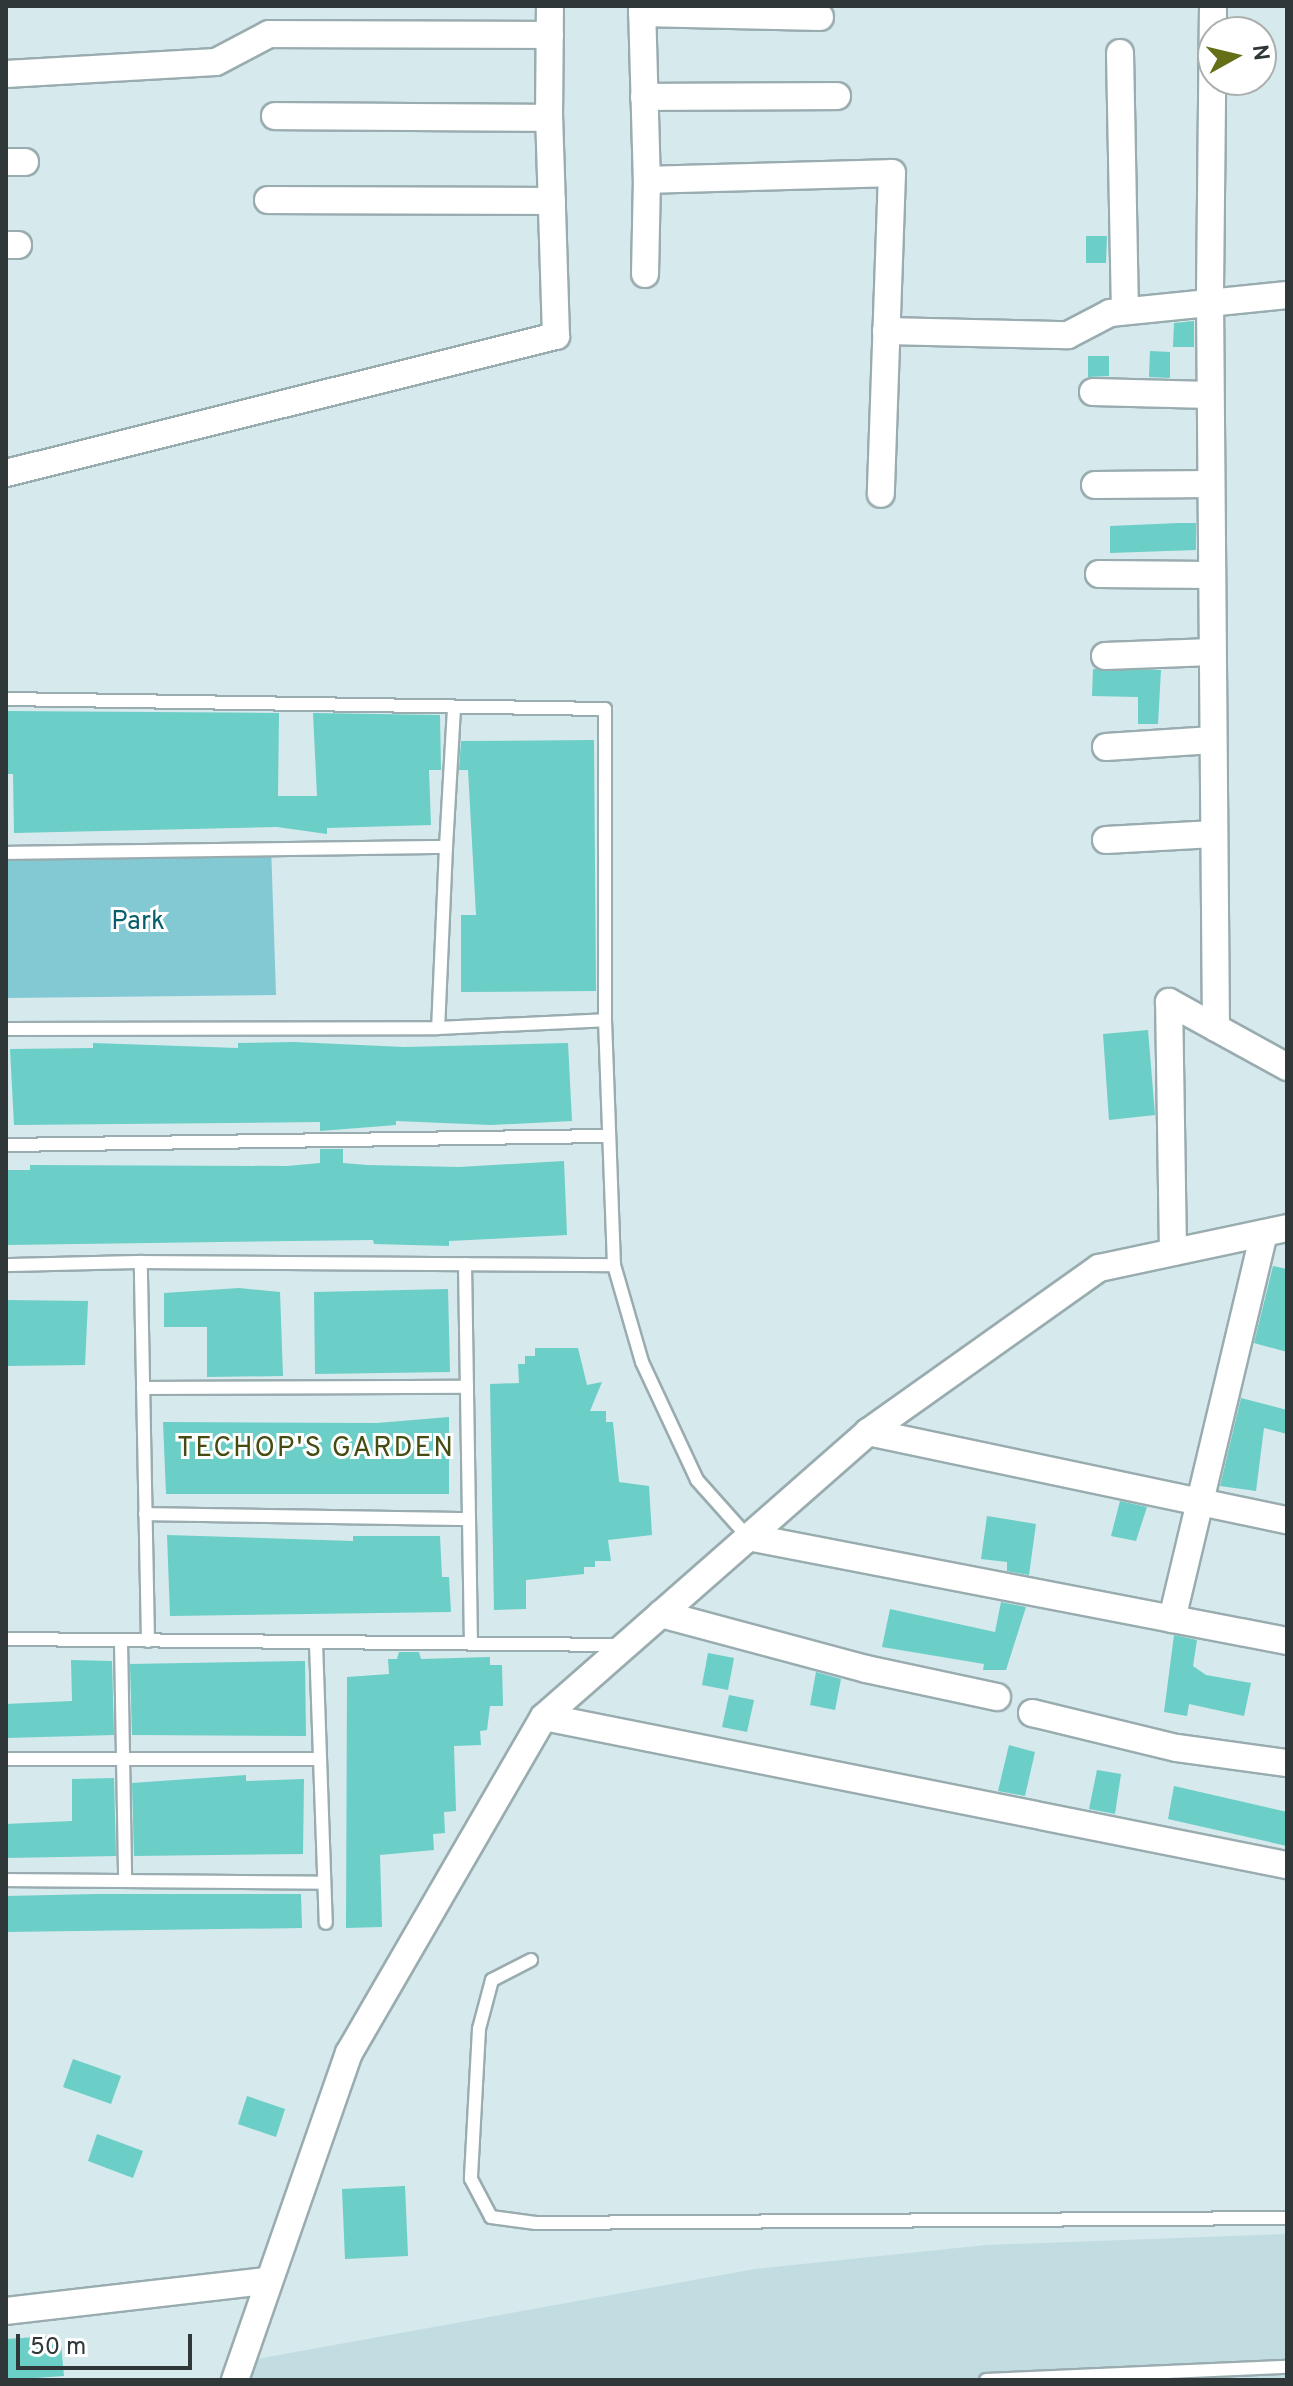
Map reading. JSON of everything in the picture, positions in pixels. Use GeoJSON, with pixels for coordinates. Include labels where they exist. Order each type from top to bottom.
{"type":"FeatureCollection","features":[{"type":"Feature","properties":{"kind":"street"},"geometry":{"type":"LineString","coordinates":[[6,473],[556,336],[549,118],[550,6]]}},
{"type":"Feature","properties":{"kind":"street"},"geometry":{"type":"LineString","coordinates":[[1213,6],[1210,395],[1216,1028]]}},
{"type":"Feature","properties":{"kind":"street"},"geometry":{"type":"LineString","coordinates":[[645,274],[647,180],[642,10],[820,17]]}},
{"type":"Feature","properties":{"kind":"street"},"geometry":{"type":"LineString","coordinates":[[6,74],[216,62],[244,52],[269,34],[550,35]]}},
{"type":"Feature","properties":{"kind":"street"},"geometry":{"type":"LineString","coordinates":[[1120,53],[1125,311]]}},
{"type":"Feature","properties":{"kind":"street"},"geometry":{"type":"LineString","coordinates":[[644,97],[837,96]]}},
{"type":"Feature","properties":{"kind":"street"},"geometry":{"type":"LineString","coordinates":[[275,116],[549,118]]}},
{"type":"Feature","properties":{"kind":"street"},"geometry":{"type":"LineString","coordinates":[[647,180],[892,173],[881,494]]}},
{"type":"Feature","properties":{"kind":"street"},"geometry":{"type":"LineString","coordinates":[[268,200],[552,201]]}},
{"type":"Feature","properties":{"kind":"street"},"geometry":{"type":"LineString","coordinates":[[886,331],[1068,335],[1110,313],[1210,299],[1287,295]]}},
{"type":"Feature","properties":{"kind":"street"},"geometry":{"type":"LineString","coordinates":[[1093,392],[1210,395]]}},
{"type":"Feature","properties":{"kind":"street"},"geometry":{"type":"LineString","coordinates":[[1095,485],[1211,484]]}},
{"type":"Feature","properties":{"kind":"street"},"geometry":{"type":"LineString","coordinates":[[1099,574],[1212,575]]}},
{"type":"Feature","properties":{"kind":"street"},"geometry":{"type":"LineString","coordinates":[[1105,656],[1212,652]]}},
{"type":"Feature","properties":{"kind":"street"},"geometry":{"type":"LineString","coordinates":[[1106,747],[1213,740]]}},
{"type":"Feature","properties":{"kind":"street"},"geometry":{"type":"LineString","coordinates":[[1106,840],[1214,834]]}},
{"type":"Feature","properties":{"kind":"street"},"geometry":{"type":"LineString","coordinates":[[1173,1252],[1169,1002],[1287,1067]]}},
{"type":"Feature","properties":{"kind":"street"},"geometry":{"type":"LineString","coordinates":[[235,2380],[266,2281],[349,2053],[544,1717],[868,1432],[1099,1268],[1275,1231],[1172,1619]]}},
{"type":"Feature","properties":{"kind":"street"},"geometry":{"type":"LineString","coordinates":[[868,1432],[1200,1505],[1287,1520]]}},
{"type":"Feature","properties":{"kind":"street"},"geometry":{"type":"LineString","coordinates":[[748,1537],[1287,1641]]}},
{"type":"Feature","properties":{"kind":"street"},"geometry":{"type":"LineString","coordinates":[[661,1614],[866,1669],[997,1697]]}},
{"type":"Feature","properties":{"kind":"street"},"geometry":{"type":"LineString","coordinates":[[1032,1713],[1177,1748],[1287,1763]]}},
{"type":"Feature","properties":{"kind":"street"},"geometry":{"type":"LineString","coordinates":[[544,1717],[1287,1865]]}},
{"type":"Feature","properties":{"kind":"street"},"geometry":{"type":"LineString","coordinates":[[6,2311],[266,2281]]}},
{"type":"Feature","properties":{"kind":"lane"},"geometry":{"type":"LineString","coordinates":[[6,699],[605,709],[605,1020],[614,1265],[642,1362],[697,1480],[748,1537]]}},
{"type":"Feature","properties":{"kind":"lane"},"geometry":{"type":"LineString","coordinates":[[438,1028],[454,707]]}},
{"type":"Feature","properties":{"kind":"lane"},"geometry":{"type":"LineString","coordinates":[[6,853],[446,847]]}},
{"type":"Feature","properties":{"kind":"lane"},"geometry":{"type":"LineString","coordinates":[[6,1029],[438,1028],[605,1020]]}},
{"type":"Feature","properties":{"kind":"lane"},"geometry":{"type":"LineString","coordinates":[[6,1145],[609,1136]]}},
{"type":"Feature","properties":{"kind":"lane"},"geometry":{"type":"LineString","coordinates":[[6,1265],[141,1262],[614,1265]]}},
{"type":"Feature","properties":{"kind":"lane"},"geometry":{"type":"LineString","coordinates":[[141,1262],[148,1641]]}},
{"type":"Feature","properties":{"kind":"lane"},"geometry":{"type":"LineString","coordinates":[[465,1264],[471,1644]]}},
{"type":"Feature","properties":{"kind":"lane"},"geometry":{"type":"LineString","coordinates":[[143,1388],[467,1387]]}},
{"type":"Feature","properties":{"kind":"lane"},"geometry":{"type":"LineString","coordinates":[[145,1514],[469,1519]]}},
{"type":"Feature","properties":{"kind":"lane"},"geometry":{"type":"LineString","coordinates":[[6,1639],[626,1645]]}},
{"type":"Feature","properties":{"kind":"lane"},"geometry":{"type":"LineString","coordinates":[[121,1641],[125,1881]]}},
{"type":"Feature","properties":{"kind":"lane"},"geometry":{"type":"LineString","coordinates":[[316,1643],[326,1923]]}},
{"type":"Feature","properties":{"kind":"lane"},"geometry":{"type":"LineString","coordinates":[[6,1759],[319,1759]]}},
{"type":"Feature","properties":{"kind":"lane"},"geometry":{"type":"LineString","coordinates":[[6,1880],[324,1883]]}},
{"type":"Feature","properties":{"kind":"lane"},"geometry":{"type":"LineString","coordinates":[[531,1960],[492,1980],[479,2029],[471,2179],[491,2217],[536,2223],[1287,2218]]}},
{"type":"Feature","properties":{"kind":"lane"},"geometry":{"type":"LineString","coordinates":[[986,2380],[1287,2367]]}},
{"type":"Feature","properties":{"kind":"shaded area"},"geometry":{"type":"Polygon","coordinates":[[[1287,2234],[1287,2380],[241,2380],[245,2361],[755,2269],[986,2245],[1287,2234]]]}},
{"type":"Feature","properties":{"kind":"green space","name":"Park"},"geometry":{"type":"Polygon","coordinates":[[[271,845],[276,995],[6,998],[6,853],[271,845]]]}},
{"type":"Feature","properties":{"kind":"building"},"geometry":{"type":"Polygon","coordinates":[[[1086,236],[1107,236],[1106,263],[1086,263],[1086,236]]]}},
{"type":"Feature","properties":{"kind":"building"},"geometry":{"type":"Polygon","coordinates":[[[1194,321],[1194,347],[1173,347],[1174,323],[1194,321]]]}},
{"type":"Feature","properties":{"kind":"building"},"geometry":{"type":"Polygon","coordinates":[[[1150,351],[1170,352],[1170,378],[1149,377],[1150,351]]]}},
{"type":"Feature","properties":{"kind":"building"},"geometry":{"type":"Polygon","coordinates":[[[1088,356],[1109,356],[1109,376],[1088,377],[1088,356]]]}},
{"type":"Feature","properties":{"kind":"building"},"geometry":{"type":"Polygon","coordinates":[[[1196,523],[1196,550],[1110,553],[1110,526],[1196,523]]]}},
{"type":"Feature","properties":{"kind":"building"},"geometry":{"type":"Polygon","coordinates":[[[1093,669],[1161,670],[1158,724],[1138,724],[1138,697],[1092,696],[1093,669]]]}},
{"type":"Feature","properties":{"kind":"building"},"geometry":{"type":"Polygon","coordinates":[[[6,711],[279,713],[278,796],[317,796],[313,713],[440,715],[441,770],[429,770],[431,825],[327,828],[327,834],[277,827],[14,833],[13,774],[6,774],[6,711]]]}},
{"type":"Feature","properties":{"kind":"building"},"geometry":{"type":"Polygon","coordinates":[[[594,740],[596,991],[461,992],[461,915],[476,915],[468,770],[459,770],[461,741],[594,740]]]}},
{"type":"Feature","properties":{"kind":"building"},"geometry":{"type":"Polygon","coordinates":[[[1148,1030],[1155,1115],[1109,1120],[1103,1034],[1148,1030]]]}},
{"type":"Feature","properties":{"kind":"building"},"geometry":{"type":"Polygon","coordinates":[[[93,1043],[238,1048],[238,1043],[404,1047],[568,1043],[572,1121],[491,1125],[396,1121],[396,1125],[320,1131],[320,1122],[14,1125],[10,1049],[93,1048],[93,1043]]]}},
{"type":"Feature","properties":{"kind":"building"},"geometry":{"type":"Polygon","coordinates":[[[320,1149],[343,1149],[343,1163],[367,1165],[459,1167],[564,1161],[567,1235],[449,1241],[449,1246],[374,1244],[373,1240],[6,1245],[6,1170],[30,1170],[30,1165],[287,1166],[320,1163],[320,1149]]]}},
{"type":"Feature","properties":{"kind":"building"},"geometry":{"type":"Polygon","coordinates":[[[1273,1266],[1287,1269],[1287,1352],[1254,1343],[1273,1266]]]}},
{"type":"Feature","properties":{"kind":"building"},"geometry":{"type":"Polygon","coordinates":[[[239,1288],[280,1292],[283,1376],[207,1377],[207,1327],[164,1327],[164,1293],[239,1288]]]}},
{"type":"Feature","properties":{"kind":"building"},"geometry":{"type":"Polygon","coordinates":[[[448,1289],[450,1372],[315,1374],[314,1292],[448,1289]]]}},
{"type":"Feature","properties":{"kind":"building"},"geometry":{"type":"Polygon","coordinates":[[[6,1300],[88,1301],[85,1365],[7,1366],[6,1300]]]}},
{"type":"Feature","properties":{"kind":"building"},"geometry":{"type":"Polygon","coordinates":[[[535,1348],[578,1348],[587,1385],[602,1382],[590,1411],[606,1411],[606,1422],[613,1422],[619,1482],[649,1486],[652,1535],[608,1540],[611,1561],[595,1561],[595,1567],[584,1567],[584,1574],[526,1580],[526,1609],[494,1610],[490,1384],[519,1383],[518,1364],[525,1364],[525,1356],[535,1356],[535,1348]]]}},
{"type":"Feature","properties":{"kind":"building"},"geometry":{"type":"Polygon","coordinates":[[[1241,1398],[1287,1410],[1287,1434],[1264,1428],[1256,1491],[1220,1486],[1241,1398]]]}},
{"type":"Feature","properties":{"kind":"building"},"geometry":{"type":"Polygon","coordinates":[[[449,1417],[449,1494],[166,1494],[163,1422],[377,1423],[449,1417]]]}},
{"type":"Feature","properties":{"kind":"building"},"geometry":{"type":"Polygon","coordinates":[[[1120,1501],[1147,1507],[1136,1541],[1111,1536],[1120,1501]]]}},
{"type":"Feature","properties":{"kind":"building"},"geometry":{"type":"Polygon","coordinates":[[[987,1516],[1036,1524],[1029,1575],[1007,1571],[1007,1562],[981,1559],[987,1516]]]}},
{"type":"Feature","properties":{"kind":"building"},"geometry":{"type":"Polygon","coordinates":[[[167,1535],[353,1541],[353,1536],[440,1536],[442,1577],[449,1577],[451,1612],[170,1616],[167,1535]]]}},
{"type":"Feature","properties":{"kind":"building"},"geometry":{"type":"Polygon","coordinates":[[[1001,1602],[1026,1607],[1006,1670],[983,1670],[984,1664],[882,1647],[890,1609],[995,1632],[1001,1602]]]}},
{"type":"Feature","properties":{"kind":"building"},"geometry":{"type":"Polygon","coordinates":[[[1174,1635],[1197,1640],[1193,1666],[1206,1675],[1251,1683],[1244,1716],[1189,1704],[1187,1716],[1164,1712],[1174,1635]]]}},
{"type":"Feature","properties":{"kind":"building"},"geometry":{"type":"Polygon","coordinates":[[[399,1652],[419,1652],[421,1659],[490,1657],[490,1665],[502,1665],[503,1706],[490,1706],[487,1730],[480,1731],[481,1745],[454,1746],[456,1811],[444,1812],[445,1833],[433,1834],[434,1850],[380,1855],[382,1927],[346,1928],[347,1677],[389,1674],[388,1659],[397,1659],[399,1652]]]}},
{"type":"Feature","properties":{"kind":"building"},"geometry":{"type":"Polygon","coordinates":[[[708,1653],[734,1658],[728,1690],[702,1685],[708,1653]]]}},
{"type":"Feature","properties":{"kind":"building"},"geometry":{"type":"Polygon","coordinates":[[[71,1660],[112,1661],[114,1735],[6,1738],[6,1704],[72,1701],[71,1660]]]}},
{"type":"Feature","properties":{"kind":"building"},"geometry":{"type":"Polygon","coordinates":[[[305,1661],[306,1736],[132,1735],[130,1664],[305,1661]]]}},
{"type":"Feature","properties":{"kind":"building"},"geometry":{"type":"Polygon","coordinates":[[[816,1672],[841,1679],[835,1710],[810,1705],[816,1672]]]}},
{"type":"Feature","properties":{"kind":"building"},"geometry":{"type":"Polygon","coordinates":[[[729,1695],[754,1700],[747,1732],[722,1727],[729,1695]]]}},
{"type":"Feature","properties":{"kind":"building"},"geometry":{"type":"Polygon","coordinates":[[[1009,1745],[1035,1752],[1025,1796],[998,1791],[1009,1745]]]}},
{"type":"Feature","properties":{"kind":"building"},"geometry":{"type":"Polygon","coordinates":[[[1097,1770],[1121,1774],[1115,1814],[1089,1809],[1097,1770]]]}},
{"type":"Feature","properties":{"kind":"building"},"geometry":{"type":"Polygon","coordinates":[[[246,1775],[246,1781],[304,1779],[303,1854],[134,1856],[132,1783],[246,1775]]]}},
{"type":"Feature","properties":{"kind":"building"},"geometry":{"type":"Polygon","coordinates":[[[114,1778],[116,1856],[6,1858],[6,1824],[72,1821],[72,1779],[114,1778]]]}},
{"type":"Feature","properties":{"kind":"building"},"geometry":{"type":"Polygon","coordinates":[[[1174,1786],[1287,1812],[1287,1846],[1168,1819],[1174,1786]]]}},
{"type":"Feature","properties":{"kind":"building"},"geometry":{"type":"Polygon","coordinates":[[[301,1894],[302,1928],[6,1932],[6,1896],[301,1894]]]}},
{"type":"Feature","properties":{"kind":"building"},"geometry":{"type":"Polygon","coordinates":[[[73,2059],[121,2076],[111,2104],[63,2087],[73,2059]]]}},
{"type":"Feature","properties":{"kind":"building"},"geometry":{"type":"Polygon","coordinates":[[[247,2096],[285,2109],[276,2137],[238,2124],[247,2096]]]}},
{"type":"Feature","properties":{"kind":"building"},"geometry":{"type":"Polygon","coordinates":[[[97,2134],[143,2151],[133,2178],[88,2161],[97,2134]]]}},
{"type":"Feature","properties":{"kind":"building"},"geometry":{"type":"Polygon","coordinates":[[[405,2186],[408,2256],[345,2259],[342,2189],[405,2186]]]}},
{"type":"Feature","properties":{"kind":"building"},"geometry":{"type":"Polygon","coordinates":[[[51,2336],[49,2345],[61,2344],[64,2376],[6,2380],[6,2339],[51,2336]]]}},
{"type":"Feature","properties":{"kind":"district","name":"TECHOP'S GARDEN"},"geometry":{"type":"Point","coordinates":[316,1449]}}]}
